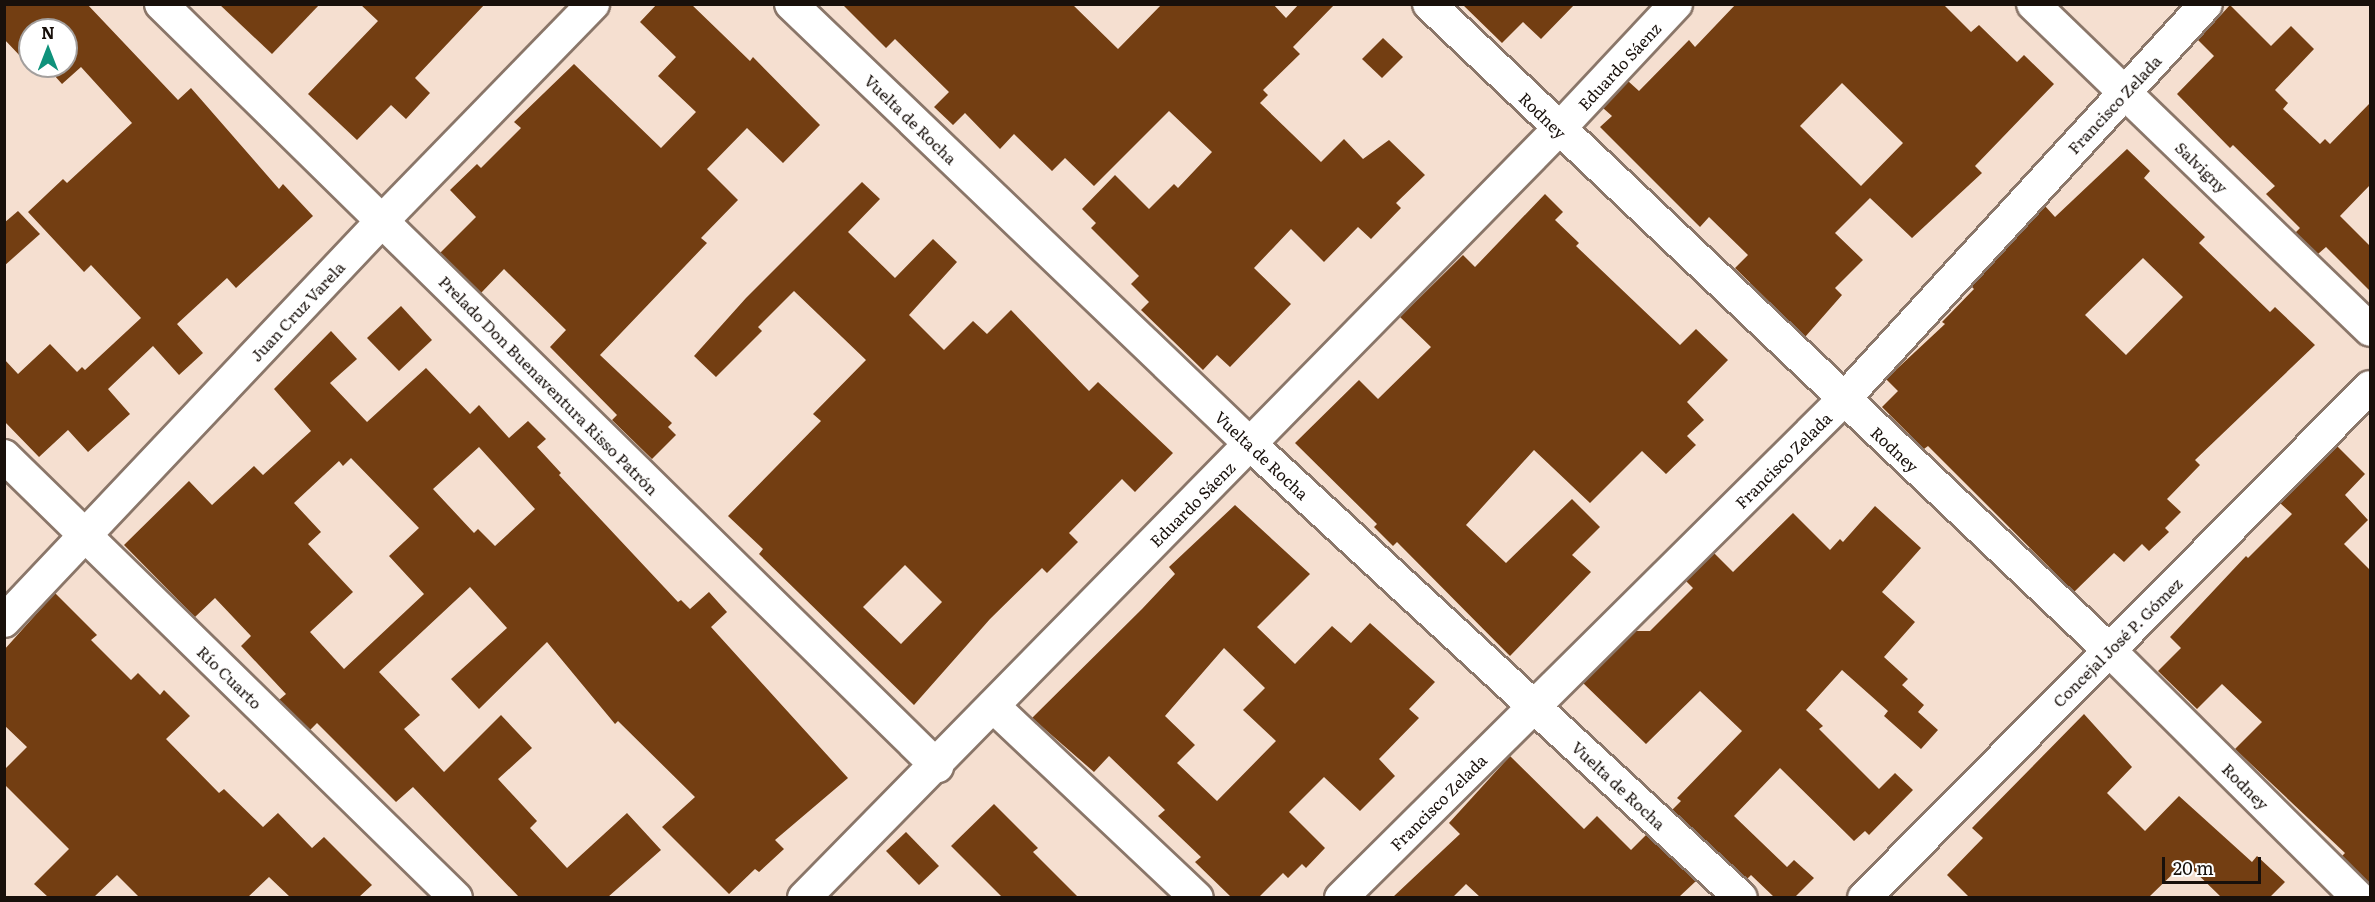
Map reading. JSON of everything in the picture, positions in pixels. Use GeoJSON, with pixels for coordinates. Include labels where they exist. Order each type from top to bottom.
{"type":"FeatureCollection","features":[{"type":"Feature","properties":{"kind":"street","name":"Prelado Don Buenaventura Risso Patrón"},"geometry":{"type":"LineString","coordinates":[[161,4],[937,766]]}},
{"type":"Feature","properties":{"kind":"street","name":"Juan Cruz Varela"},"geometry":{"type":"LineString","coordinates":[[4,621],[382,221],[593,4]]}},
{"type":"Feature","properties":{"kind":"street","name":"Vuelta de Rocha"},"geometry":{"type":"LineString","coordinates":[[791,4],[1251,445],[1741,897]]}},
{"type":"Feature","properties":{"kind":"street","name":"Rodney"},"geometry":{"type":"LineString","coordinates":[[1429,4],[1558,130],[2109,650],[2359,897]]}},
{"type":"Feature","properties":{"kind":"street","name":"Eduardo Sáenz"},"geometry":{"type":"LineString","coordinates":[[804,897],[937,766],[993,706],[1251,445],[1558,130],[1676,4]]}},
{"type":"Feature","properties":{"kind":"street","name":"Salvigny"},"geometry":{"type":"LineString","coordinates":[[2033,4],[2370,330]]}},
{"type":"Feature","properties":{"kind":"street","name":"Francisco Zelada"},"geometry":{"type":"LineString","coordinates":[[1341,897],[1843,400],[2206,4]]}},
{"type":"Feature","properties":{"kind":"street","name":"Concejal José P. Gómez"},"geometry":{"type":"LineString","coordinates":[[1864,897],[2370,387]]}},
{"type":"Feature","properties":{"kind":"street","name":"Río Cuarto"},"geometry":{"type":"LineString","coordinates":[[4,456],[456,897]]}},
{"type":"Feature","properties":{"kind":"street"},"geometry":{"type":"LineString","coordinates":[[993,706],[1197,897]]}},
{"type":"Feature","properties":{"kind":"building"},"geometry":{"type":"Polygon","coordinates":[[[4,4],[87,4],[178,100],[191,88],[279,189],[283,184],[313,216],[236,288],[227,278],[177,324],[203,353],[179,375],[153,346],[108,389],[130,414],[88,452],[68,430],[39,457],[4,421],[4,359],[18,374],[50,344],[77,372],[82,367],[85,370],[141,318],[91,265],[84,272],[28,212],[63,179],[67,183],[132,123],[81,67],[78,70],[78,18],[18,18],[18,54],[4,39],[4,4]]]}},
{"type":"Feature","properties":{"kind":"building"},"geometry":{"type":"Polygon","coordinates":[[[219,4],[320,4],[272,54],[219,4]]]}},
{"type":"Feature","properties":{"kind":"building"},"geometry":{"type":"Polygon","coordinates":[[[360,4],[485,4],[415,78],[430,93],[406,119],[391,105],[357,140],[308,94],[378,21],[360,4]]]}},
{"type":"Feature","properties":{"kind":"building"},"geometry":{"type":"Polygon","coordinates":[[[657,4],[691,4],[750,61],[753,57],[820,125],[783,163],[747,128],[707,169],[738,200],[701,238],[707,243],[600,355],[672,423],[668,427],[676,435],[652,459],[612,420],[617,415],[550,347],[566,330],[504,269],[481,293],[440,253],[476,217],[450,190],[477,164],[481,168],[521,128],[514,122],[574,64],[661,148],[696,112],[658,76],[676,57],[640,22],[657,4]]]}},
{"type":"Feature","properties":{"kind":"building"},"geometry":{"type":"Polygon","coordinates":[[[842,4],[1072,4],[1118,49],[1162,4],[1273,4],[1286,18],[1299,4],[1335,4],[1293,47],[1300,54],[1263,90],[1268,95],[1260,103],[1321,162],[1344,139],[1363,159],[1389,140],[1425,175],[1396,203],[1401,208],[1371,239],[1358,227],[1324,262],[1291,229],[1254,268],[1291,304],[1230,367],[1217,355],[1203,370],[1141,310],[1149,302],[1131,284],[1139,276],[1091,228],[1096,223],[1082,209],[1115,175],[1149,209],[1174,184],[1178,188],[1212,152],[1169,111],[1094,186],[1065,158],[1052,171],[1014,134],[1000,149],[965,113],[953,125],[934,107],[949,92],[895,39],[886,48],[842,4]]]}},
{"type":"Feature","properties":{"kind":"building"},"geometry":{"type":"Polygon","coordinates":[[[1462,4],[1575,4],[1541,39],[1523,22],[1502,43],[1462,4]]]}},
{"type":"Feature","properties":{"kind":"building"},"geometry":{"type":"Polygon","coordinates":[[[1736,4],[1943,4],[1971,32],[1979,25],[2017,62],[2024,55],[2054,84],[1975,166],[1982,173],[1912,238],[1870,198],[1835,233],[1863,260],[1835,288],[1842,295],[1805,337],[1735,268],[1748,255],[1709,217],[1700,227],[1600,127],[1612,116],[1603,108],[1628,81],[1639,91],[1689,40],[1695,47],[1736,4]],[[1842,83],[1800,126],[1861,186],[1903,143],[1842,83]]]}},
{"type":"Feature","properties":{"kind":"building"},"geometry":{"type":"Polygon","coordinates":[[[2230,5],[2271,46],[2291,26],[2314,49],[2275,90],[2288,103],[2283,109],[2320,144],[2325,139],[2330,144],[2370,103],[2370,185],[2340,216],[2370,246],[2370,291],[2326,247],[2318,254],[2295,233],[2300,228],[2266,194],[2275,186],[2233,145],[2230,148],[2177,94],[2214,56],[2198,40],[2230,5]]]}},
{"type":"Feature","properties":{"kind":"building"},"geometry":{"type":"Polygon","coordinates":[[[1383,38],[1403,57],[1382,78],[1362,59],[1383,38]]]}},
{"type":"Feature","properties":{"kind":"building"},"geometry":{"type":"Polygon","coordinates":[[[57,78],[69,78],[62,84],[57,78]]]}},
{"type":"Feature","properties":{"kind":"building"},"geometry":{"type":"Polygon","coordinates":[[[2127,149],[2150,171],[2144,178],[2205,237],[2199,243],[2270,312],[2275,307],[2315,345],[2195,460],[2200,465],[2167,499],[2181,512],[2165,528],[2169,532],[2149,551],[2142,544],[2124,562],[2114,553],[2074,592],[1928,446],[1924,449],[1882,407],[1898,391],[1886,379],[1945,324],[1942,322],[1974,289],[1971,286],[2045,206],[2055,217],[2127,149]],[[2143,258],[2085,315],[2126,355],[2183,297],[2143,258]]]}},
{"type":"Feature","properties":{"kind":"building"},"geometry":{"type":"Polygon","coordinates":[[[862,182],[880,199],[848,232],[895,278],[933,239],[957,262],[909,315],[944,350],[973,321],[987,334],[1011,310],[1089,391],[1098,382],[1173,453],[1135,492],[1122,479],[1069,533],[1078,542],[1047,573],[1042,568],[990,619],[914,705],[759,554],[763,549],[728,516],[821,421],[813,414],[866,360],[794,291],[758,327],[762,331],[716,377],[694,356],[746,298],[862,182]],[[905,565],[863,607],[901,644],[942,602],[905,565]]]}},
{"type":"Feature","properties":{"kind":"building"},"geometry":{"type":"Polygon","coordinates":[[[1545,194],[1563,212],[1555,220],[1579,243],[1576,246],[1680,345],[1696,329],[1728,360],[1687,402],[1704,420],[1687,436],[1696,445],[1666,474],[1642,451],[1590,503],[1534,450],[1466,525],[1506,563],[1572,499],[1600,527],[1572,555],[1591,572],[1510,656],[1397,542],[1393,546],[1374,527],[1377,524],[1295,443],[1359,380],[1378,399],[1431,347],[1400,317],[1463,255],[1475,267],[1545,194]]]}},
{"type":"Feature","properties":{"kind":"building"},"geometry":{"type":"Polygon","coordinates":[[[18,211],[40,234],[4,266],[4,223],[18,211]]]}},
{"type":"Feature","properties":{"kind":"building"},"geometry":{"type":"Polygon","coordinates":[[[401,306],[432,340],[399,371],[367,338],[401,306]]]}},
{"type":"Feature","properties":{"kind":"building"},"geometry":{"type":"Polygon","coordinates":[[[331,331],[357,359],[330,383],[367,422],[426,368],[470,414],[479,405],[509,438],[528,421],[546,439],[537,447],[561,473],[559,475],[678,602],[681,600],[690,609],[709,592],[727,612],[711,627],[848,778],[775,840],[784,849],[759,872],[755,869],[729,894],[662,827],[695,797],[618,721],[615,724],[547,642],[479,709],[451,679],[507,628],[470,587],[379,672],[420,715],[404,729],[444,772],[501,715],[532,748],[498,779],[537,821],[530,828],[567,868],[627,813],[661,850],[608,897],[519,897],[413,787],[396,802],[317,723],[310,730],[279,700],[286,694],[241,646],[251,636],[215,598],[195,617],[124,545],[189,481],[212,505],[254,466],[263,475],[311,431],[274,389],[331,331]],[[479,447],[433,489],[474,533],[478,529],[495,546],[535,509],[479,447]],[[351,458],[343,466],[339,461],[294,503],[321,532],[308,544],[353,592],[310,632],[344,669],[424,594],[389,556],[419,528],[351,458]]]}},
{"type":"Feature","properties":{"kind":"building"},"geometry":{"type":"Polygon","coordinates":[[[2337,446],[2365,474],[2345,495],[2368,520],[2344,544],[2370,570],[2370,884],[2342,856],[2345,853],[2235,749],[2262,722],[2222,684],[2197,709],[2158,671],[2181,648],[2170,637],[2246,556],[2248,558],[2292,514],[2280,503],[2337,446]]]}},
{"type":"Feature","properties":{"kind":"building"},"geometry":{"type":"Polygon","coordinates":[[[1235,505],[1310,574],[1257,627],[1295,664],[1332,626],[1351,643],[1370,623],[1435,682],[1409,709],[1419,718],[1379,759],[1395,776],[1360,811],[1324,777],[1289,812],[1325,848],[1306,868],[1302,864],[1288,878],[1283,873],[1259,897],[1231,897],[1195,862],[1201,857],[1158,816],[1165,810],[1109,756],[1094,772],[1032,718],[1175,574],[1169,567],[1235,505]],[[1224,648],[1165,716],[1195,745],[1177,763],[1217,801],[1276,741],[1243,710],[1265,688],[1224,648]]]}},
{"type":"Feature","properties":{"kind":"building"},"geometry":{"type":"Polygon","coordinates":[[[1875,506],[1921,548],[1882,592],[1915,622],[1884,657],[1908,679],[1902,685],[1924,705],[1918,712],[1938,730],[1921,749],[1884,716],[1888,711],[1842,670],[1806,710],[1823,726],[1819,729],[1879,789],[1895,773],[1913,790],[1869,835],[1865,831],[1854,841],[1780,768],[1734,816],[1787,867],[1794,860],[1814,878],[1795,897],[1774,897],[1751,875],[1747,879],[1672,810],[1681,801],[1677,798],[1742,731],[1700,691],[1646,744],[1583,683],[1635,631],[1650,631],[1693,588],[1686,581],[1714,553],[1733,572],[1793,513],[1830,550],[1840,539],[1843,542],[1875,506]]]}},
{"type":"Feature","properties":{"kind":"building"},"geometry":{"type":"Polygon","coordinates":[[[55,593],[97,635],[91,640],[131,680],[138,673],[160,695],[164,690],[190,716],[166,739],[219,793],[224,789],[263,827],[278,813],[312,848],[324,837],[372,885],[359,897],[290,897],[269,877],[248,897],[139,897],[117,875],[94,897],[48,897],[34,884],[69,849],[4,784],[4,770],[27,747],[4,725],[4,650],[55,593]]]}},
{"type":"Feature","properties":{"kind":"building"},"geometry":{"type":"Polygon","coordinates":[[[2084,714],[2132,767],[2107,793],[2145,831],[2179,796],[2252,862],[2257,856],[2285,882],[2270,897],[2221,897],[2185,862],[2149,897],[1969,897],[1947,875],[1983,838],[1972,828],[2084,714]]]}},
{"type":"Feature","properties":{"kind":"building"},"geometry":{"type":"Polygon","coordinates":[[[1510,756],[1584,829],[1597,816],[1631,850],[1646,835],[1696,881],[1679,897],[1480,897],[1466,884],[1453,897],[1393,897],[1460,834],[1449,823],[1510,756]]]}},
{"type":"Feature","properties":{"kind":"building"},"geometry":{"type":"Polygon","coordinates":[[[994,804],[1038,848],[1033,852],[1078,897],[1002,897],[951,846],[994,804]]]}},
{"type":"Feature","properties":{"kind":"building"},"geometry":{"type":"Polygon","coordinates":[[[906,832],[939,866],[919,885],[886,851],[906,832]]]}}]}
